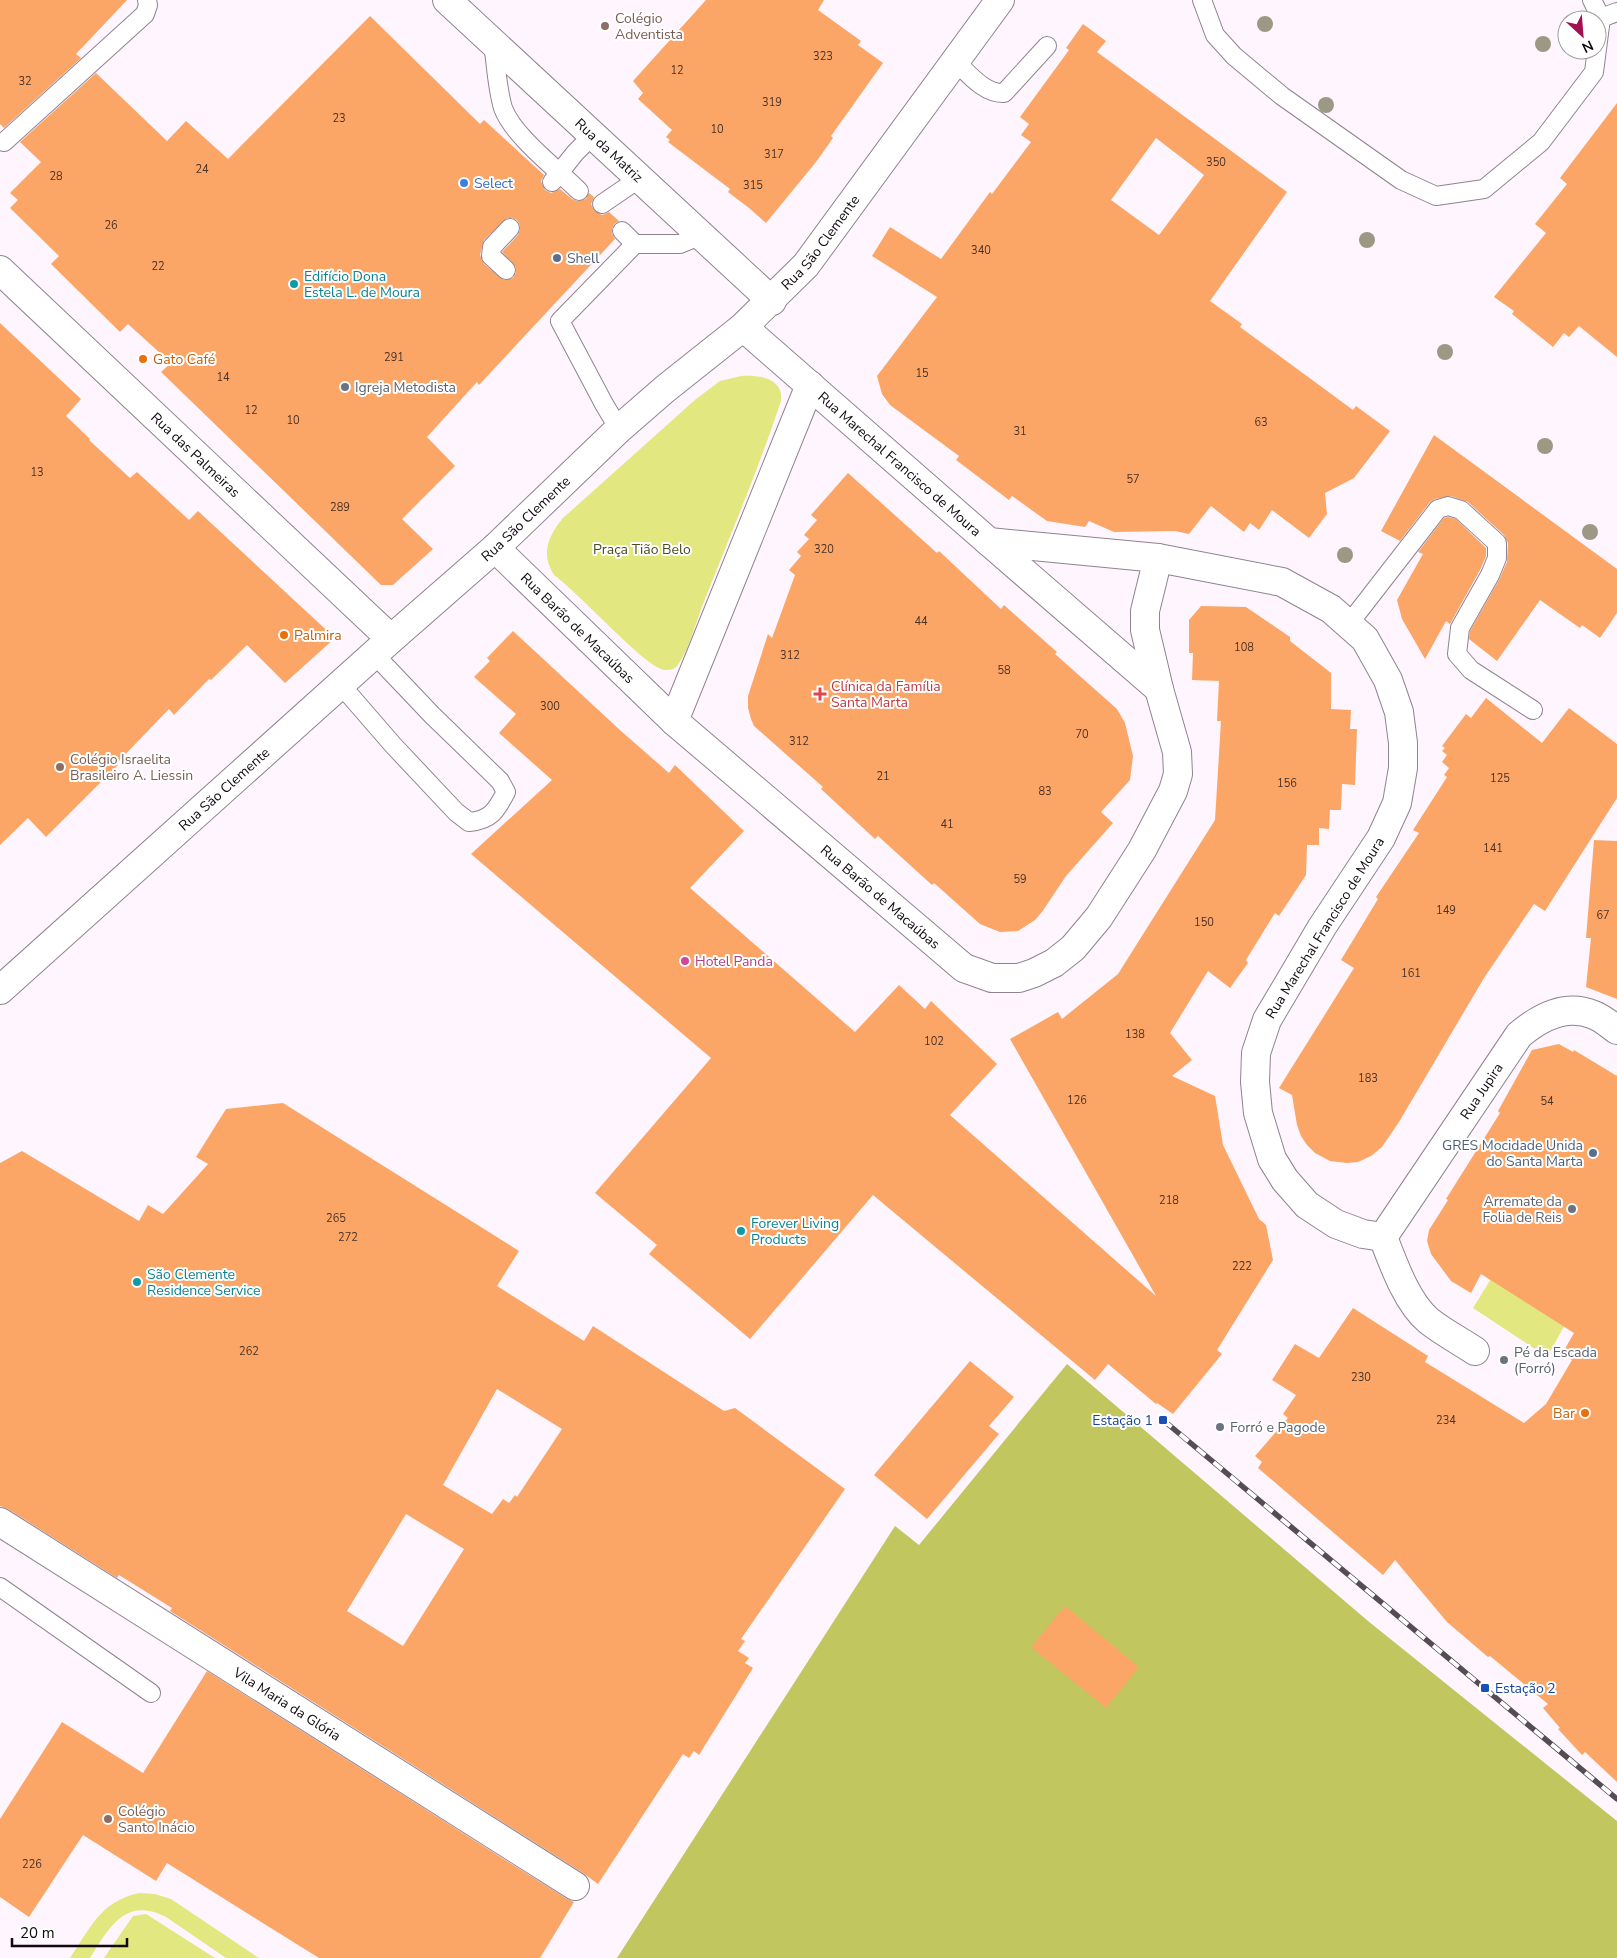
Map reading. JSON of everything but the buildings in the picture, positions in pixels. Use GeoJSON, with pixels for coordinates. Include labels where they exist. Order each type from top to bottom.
{"type":"FeatureCollection","features":[{"type":"Feature","properties":{"kind":"street","name":"Rua da Matriz"},"geometry":{"type":"LineString","coordinates":[[447,0],[772,301]]}},
{"type":"Feature","properties":{"kind":"street","name":"Rua São Clemente"},"geometry":{"type":"LineString","coordinates":[[0,990],[383,646],[496,548],[619,430],[772,301],[806,265],[1000,0]]}},
{"type":"Feature","properties":{"kind":"street","name":"Rua das Palmeiras"},"geometry":{"type":"LineString","coordinates":[[0,270],[383,646]]}},
{"type":"Feature","properties":{"kind":"street"},"geometry":{"type":"LineString","coordinates":[[674,721],[810,384],[743,327]]}},
{"type":"Feature","properties":{"kind":"street","name":"Rua Marechal Francisco de Moura"},"geometry":{"type":"LineString","coordinates":[[810,384],[1159,689]]}},
{"type":"Feature","properties":{"kind":"street","name":"Rua Marechal Francisco de Moura"},"geometry":{"type":"LineString","coordinates":[[989,542],[1158,558],[1282,582],[1331,609],[1365,639],[1377,658],[1388,680],[1399,712],[1403,743],[1403,768],[1397,803],[1380,838],[1322,927],[1267,1020],[1256,1053],[1255,1082],[1258,1114],[1272,1159],[1284,1180],[1307,1205],[1336,1224],[1363,1234],[1383,1237]]}},
{"type":"Feature","properties":{"kind":"street","name":"Rua Barão de Macaúbas"},"geometry":{"type":"LineString","coordinates":[[496,548],[674,721],[964,968],[992,978],[1019,978],[1034,973],[1054,963],[1073,948],[1099,917],[1142,850],[1173,791],[1178,774],[1177,752],[1159,689]]}},
{"type":"Feature","properties":{"kind":"street"},"geometry":{"type":"LineString","coordinates":[[1158,558],[1145,612],[1145,630],[1159,689]]}},
{"type":"Feature","properties":{"kind":"street","name":"Rua Jupira"},"geometry":{"type":"LineString","coordinates":[[1383,1237],[1518,1035],[1534,1023],[1551,1014],[1573,1011],[1594,1015],[1617,1030]]}},
{"type":"Feature","properties":{"kind":"street"},"geometry":{"type":"LineString","coordinates":[[1383,1237],[1394,1264],[1414,1303],[1428,1320],[1474,1351]]}},
{"type":"Feature","properties":{"kind":"street","name":"Vila Maria da Glória"},"geometry":{"type":"LineString","coordinates":[[0,1522],[575,1886]]}},
{"type":"Feature","properties":{"kind":"lane"},"geometry":{"type":"LineString","coordinates":[[1,142],[145,14],[148,4],[147,0]]}},
{"type":"Feature","properties":{"kind":"lane"},"geometry":{"type":"LineString","coordinates":[[1202,0],[1215,35],[1234,56],[1275,90],[1401,180],[1436,196],[1484,189],[1541,142],[1594,72],[1609,15],[1592,0]]}},
{"type":"Feature","properties":{"kind":"lane"},"geometry":{"type":"LineString","coordinates":[[493,42],[504,109],[515,128],[540,155],[556,177],[579,191]]}},
{"type":"Feature","properties":{"kind":"lane"},"geometry":{"type":"LineString","coordinates":[[955,61],[978,83],[996,94],[1004,93],[1047,46]]}},
{"type":"Feature","properties":{"kind":"lane"},"geometry":{"type":"LineString","coordinates":[[556,177],[575,153],[593,135]]}},
{"type":"Feature","properties":{"kind":"lane"},"geometry":{"type":"LineString","coordinates":[[602,204],[640,178]]}},
{"type":"Feature","properties":{"kind":"lane"},"geometry":{"type":"LineString","coordinates":[[506,270],[491,256],[492,247],[510,228]]}},
{"type":"Feature","properties":{"kind":"lane"},"geometry":{"type":"LineString","coordinates":[[619,430],[554,316],[628,238],[680,244],[702,235]]}},
{"type":"Feature","properties":{"kind":"lane"},"geometry":{"type":"LineString","coordinates":[[1348,625],[1438,509],[1448,506],[1460,510],[1497,543],[1498,558],[1490,576],[1460,628],[1457,654],[1471,670],[1533,710]]}},
{"type":"Feature","properties":{"kind":"lane"},"geometry":{"type":"LineString","coordinates":[[341,685],[393,745],[456,812],[469,822],[483,820],[498,808],[506,792],[500,781],[432,715],[383,646]]}},
{"type":"Feature","properties":{"kind":"lane"},"geometry":{"type":"LineString","coordinates":[[0,1587],[151,1693]]}},
{"type":"Feature","properties":{"kind":"green space","name":"Praça Tião Belo"},"geometry":{"type":"Polygon","coordinates":[[[741,376],[762,377],[774,383],[779,387],[781,401],[693,634],[676,667],[671,670],[664,670],[642,656],[555,576],[548,561],[548,546],[553,532],[563,518],[696,399],[720,381],[741,376]]]}},
{"type":"Feature","properties":{"kind":"green space","name":"GRES Mocidade Unida do Santa Marta"},"geometry":{"type":"Polygon","coordinates":[[[1617,1074],[1617,1232],[1547,1357],[1473,1308],[1617,1074]]]}},
{"type":"Feature","properties":{"kind":"green space"},"geometry":{"type":"Polygon","coordinates":[[[1067,1364],[1368,1621],[1617,1821],[1617,1958],[617,1958],[895,1526],[919,1545],[1067,1364]]]}},
{"type":"Feature","properties":{"kind":"green space"},"geometry":{"type":"Polygon","coordinates":[[[139,1893],[155,1894],[171,1899],[259,1958],[226,1958],[166,1917],[140,1910],[120,1918],[104,1936],[90,1958],[70,1958],[91,1926],[106,1909],[126,1897],[139,1893]]]}},
{"type":"Feature","properties":{"kind":"green space"},"geometry":{"type":"Polygon","coordinates":[[[146,1914],[215,1958],[104,1958],[133,1916],[146,1914]]]}},
{"type":"Feature","properties":{"kind":"railway"},"geometry":{"type":"LineString","coordinates":[[1163,1420],[1617,1799]]}},
{"type":"Feature","properties":{"kind":"place","name":"Colégio Adventista"},"geometry":{"type":"Point","coordinates":[605,26]}},
{"type":"Feature","properties":{"kind":"place","name":"Select"},"geometry":{"type":"Point","coordinates":[464,183]}},
{"type":"Feature","properties":{"kind":"place","name":"Shell"},"geometry":{"type":"Point","coordinates":[557,258]}},
{"type":"Feature","properties":{"kind":"place","name":"Edifício Dona Estela L. de Moura"},"geometry":{"type":"Point","coordinates":[294,284]}},
{"type":"Feature","properties":{"kind":"place","name":"Gato Café"},"geometry":{"type":"Point","coordinates":[143,359]}},
{"type":"Feature","properties":{"kind":"place","name":"Igreja Metodista"},"geometry":{"type":"Point","coordinates":[345,387]}},
{"type":"Feature","properties":{"kind":"place","name":"Palmira"},"geometry":{"type":"Point","coordinates":[284,635]}},
{"type":"Feature","properties":{"kind":"place","name":"Clínica da Família Santa Marta"},"geometry":{"type":"Point","coordinates":[820,694]}},
{"type":"Feature","properties":{"kind":"place","name":"Colégio Israelita Brasileiro A. Liessin"},"geometry":{"type":"Point","coordinates":[60,767]}},
{"type":"Feature","properties":{"kind":"place","name":"Hotel Panda"},"geometry":{"type":"Point","coordinates":[685,961]}},
{"type":"Feature","properties":{"kind":"place","name":"GRES Mocidade Unida do Santa Marta"},"geometry":{"type":"Point","coordinates":[1593,1153]}},
{"type":"Feature","properties":{"kind":"place","name":"Arremate da Folia de Reis"},"geometry":{"type":"Point","coordinates":[1572,1209]}},
{"type":"Feature","properties":{"kind":"place","name":"Forever Living Products"},"geometry":{"type":"Point","coordinates":[741,1231]}},
{"type":"Feature","properties":{"kind":"place","name":"São Clemente Residence Service"},"geometry":{"type":"Point","coordinates":[137,1282]}},
{"type":"Feature","properties":{"kind":"place","name":"Pé da Escada (Forró)"},"geometry":{"type":"Point","coordinates":[1504,1360]}},
{"type":"Feature","properties":{"kind":"place","name":"Bar"},"geometry":{"type":"Point","coordinates":[1585,1413]}},
{"type":"Feature","properties":{"kind":"place","name":"Estação 1"},"geometry":{"type":"Point","coordinates":[1163,1420]}},
{"type":"Feature","properties":{"kind":"place","name":"Forró e Pagode"},"geometry":{"type":"Point","coordinates":[1220,1427]}},
{"type":"Feature","properties":{"kind":"place","name":"Estação 2"},"geometry":{"type":"Point","coordinates":[1485,1688]}},
{"type":"Feature","properties":{"kind":"place","name":"Colégio Santo Inácio"},"geometry":{"type":"Point","coordinates":[108,1819]}}]}
